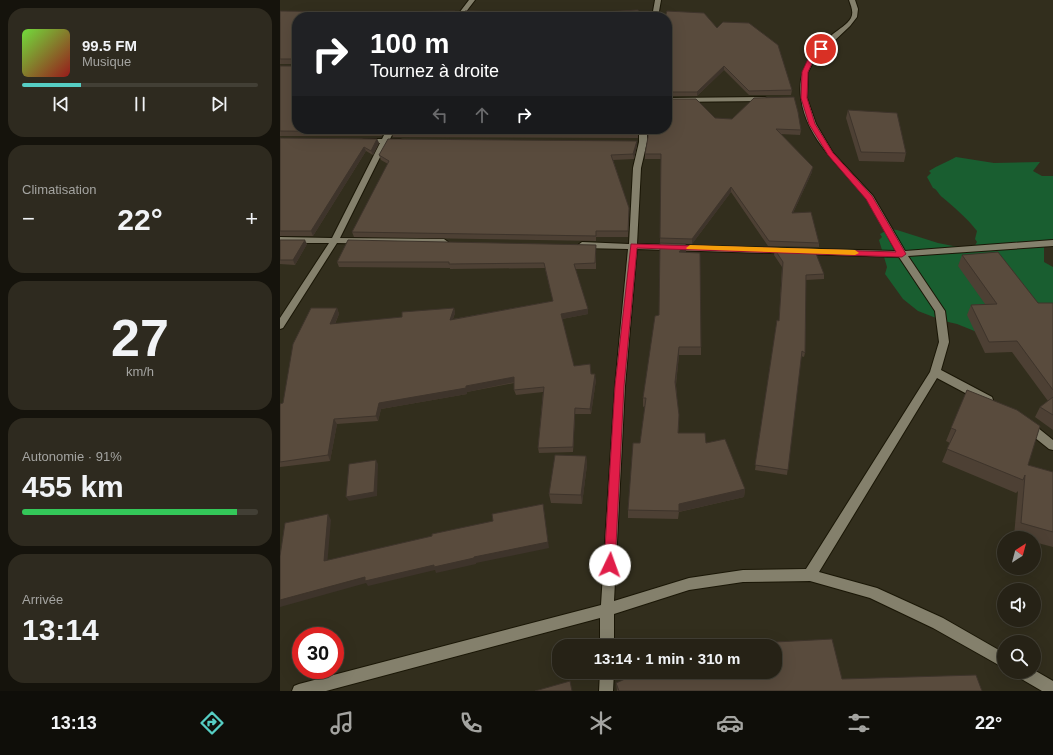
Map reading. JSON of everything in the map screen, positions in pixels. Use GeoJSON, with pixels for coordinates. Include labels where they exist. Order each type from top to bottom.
{"type":"FeatureCollection","features":[{"type":"Feature","properties":{"kind":"street"},"geometry":{"type":"LineString","coordinates":[[463,12],[472,0]]}},
{"type":"Feature","properties":{"kind":"street"},"geometry":{"type":"LineString","coordinates":[[656,12],[658,0]]}},
{"type":"Feature","properties":{"kind":"street"},"geometry":{"type":"LineString","coordinates":[[810,575],[935,372],[944,342],[940,311],[902,254],[870,198],[827,148],[812,124],[800,98],[805,72],[811,59],[848,25],[854,17],[855,9],[852,0]]}},
{"type":"Feature","properties":{"kind":"street"},"geometry":{"type":"LineString","coordinates":[[672,100],[774,99]]}},
{"type":"Feature","properties":{"kind":"street"},"geometry":{"type":"LineString","coordinates":[[280,326],[335,240],[390,134]]}},
{"type":"Feature","properties":{"kind":"street"},"geometry":{"type":"LineString","coordinates":[[607,639],[607,610],[620,386],[634,246],[637,168],[639,142],[641,134]]}},
{"type":"Feature","properties":{"kind":"street"},"geometry":{"type":"LineString","coordinates":[[356,140],[409,141]]}},
{"type":"Feature","properties":{"kind":"street"},"geometry":{"type":"LineString","coordinates":[[280,240],[453,242]]}},
{"type":"Feature","properties":{"kind":"street"},"geometry":{"type":"LineString","coordinates":[[571,244],[902,254],[1053,243]]}},
{"type":"Feature","properties":{"kind":"street"},"geometry":{"type":"LineString","coordinates":[[935,372],[1000,407]]}},
{"type":"Feature","properties":{"kind":"street"},"geometry":{"type":"LineString","coordinates":[[1018,419],[1053,446]]}},
{"type":"Feature","properties":{"kind":"street"},"geometry":{"type":"LineString","coordinates":[[299,691],[607,610],[689,584],[743,576],[810,575],[872,592],[938,623],[997,657]]}},
{"type":"Feature","properties":{"kind":"street"},"geometry":{"type":"LineString","coordinates":[[606,679],[606,691]]}},
{"type":"Feature","properties":{"kind":"street"},"geometry":{"type":"LineString","coordinates":[[1035,679],[1053,689]]}},
{"type":"Feature","properties":{"kind":"green space"},"geometry":{"type":"Polygon","coordinates":[[[956,157],[994,163],[1040,162],[1033,171],[1042,176],[1053,176],[1053,239],[1044,246],[1044,262],[1053,267],[1053,366],[972,330],[918,311],[903,299],[885,274],[887,267],[879,240],[882,237],[880,234],[889,229],[897,230],[938,243],[953,246],[974,247],[977,242],[975,239],[977,231],[965,217],[933,188],[927,177],[931,173],[929,171],[956,157]]]}},
{"type":"Feature","properties":{"kind":"building"},"geometry":{"type":"Polygon","coordinates":[[[638,10],[639,12],[603,12],[638,10]]]}},
{"type":"Feature","properties":{"kind":"building"},"geometry":{"type":"Polygon","coordinates":[[[280,11],[369,12],[292,12],[292,59],[280,59],[280,11]]]}},
{"type":"Feature","properties":{"kind":"building"},"geometry":{"type":"Polygon","coordinates":[[[455,11],[455,12],[390,12],[455,11]]]}},
{"type":"Feature","properties":{"kind":"building"},"geometry":{"type":"Polygon","coordinates":[[[474,11],[496,12],[464,12],[474,11]]]}},
{"type":"Feature","properties":{"kind":"building"},"geometry":{"type":"Polygon","coordinates":[[[667,11],[704,13],[717,28],[723,22],[749,23],[778,45],[792,90],[749,91],[724,66],[697,92],[672,92],[672,12],[667,11]]]}},
{"type":"Feature","properties":{"kind":"building"},"geometry":{"type":"Polygon","coordinates":[[[280,66],[292,66],[292,131],[280,131],[280,66]]]}},
{"type":"Feature","properties":{"kind":"building"},"geometry":{"type":"Polygon","coordinates":[[[794,97],[801,130],[776,129],[813,167],[792,213],[811,212],[819,243],[769,241],[731,187],[692,239],[660,238],[661,154],[645,154],[648,134],[672,134],[672,99],[696,99],[715,118],[732,119],[754,98],[794,97]]]}},
{"type":"Feature","properties":{"kind":"building"},"geometry":{"type":"Polygon","coordinates":[[[848,110],[897,113],[906,153],[861,152],[848,110]]]}},
{"type":"Feature","properties":{"kind":"building"},"geometry":{"type":"Polygon","coordinates":[[[280,138],[377,139],[371,151],[364,147],[311,231],[280,231],[280,138]]]}},
{"type":"Feature","properties":{"kind":"building"},"geometry":{"type":"Polygon","coordinates":[[[388,139],[637,141],[633,154],[611,155],[629,208],[628,231],[596,231],[596,236],[352,232],[389,161],[379,155],[388,139]]]}},
{"type":"Feature","properties":{"kind":"building"},"geometry":{"type":"Polygon","coordinates":[[[280,240],[305,240],[293,260],[280,260],[280,240]]]}},
{"type":"Feature","properties":{"kind":"building"},"geometry":{"type":"Polygon","coordinates":[[[348,240],[596,245],[595,263],[574,264],[588,309],[561,314],[574,366],[590,364],[591,374],[595,374],[590,409],[575,408],[573,447],[538,448],[544,387],[514,390],[514,377],[466,386],[466,388],[379,403],[376,416],[334,419],[328,455],[280,462],[280,404],[283,403],[293,344],[311,308],[337,308],[330,324],[402,317],[402,312],[454,308],[450,320],[553,301],[544,263],[449,264],[449,262],[337,262],[348,240]]]}},
{"type":"Feature","properties":{"kind":"building"},"geometry":{"type":"Polygon","coordinates":[[[660,243],[686,244],[679,252],[700,253],[701,347],[679,347],[675,382],[679,415],[678,433],[705,433],[706,443],[725,439],[745,489],[679,504],[679,511],[628,510],[633,443],[640,443],[646,398],[643,398],[655,316],[659,315],[660,243]]]}},
{"type":"Feature","properties":{"kind":"building"},"geometry":{"type":"Polygon","coordinates":[[[775,250],[815,251],[824,274],[806,275],[805,353],[802,351],[788,470],[755,465],[777,320],[779,321],[783,262],[775,250]]]}},
{"type":"Feature","properties":{"kind":"building"},"geometry":{"type":"Polygon","coordinates":[[[998,252],[1038,303],[1053,303],[1053,390],[1017,341],[989,342],[971,305],[997,304],[962,255],[998,252]]]}},
{"type":"Feature","properties":{"kind":"building"},"geometry":{"type":"Polygon","coordinates":[[[967,390],[1017,410],[1040,426],[1028,465],[1053,472],[1053,532],[1021,523],[1025,475],[1023,480],[947,449],[956,430],[951,428],[967,390]]]}},
{"type":"Feature","properties":{"kind":"building"},"geometry":{"type":"Polygon","coordinates":[[[1053,397],[1053,415],[1040,407],[1053,397]]]}},
{"type":"Feature","properties":{"kind":"building"},"geometry":{"type":"Polygon","coordinates":[[[555,455],[586,456],[581,495],[549,494],[555,455]]]}},
{"type":"Feature","properties":{"kind":"building"},"geometry":{"type":"Polygon","coordinates":[[[376,460],[374,492],[346,497],[349,464],[376,460]]]}},
{"type":"Feature","properties":{"kind":"building"},"geometry":{"type":"Polygon","coordinates":[[[543,504],[548,542],[434,567],[434,565],[365,581],[365,577],[280,600],[280,556],[285,523],[328,514],[324,561],[432,536],[432,534],[493,521],[492,514],[543,504]]]}},
{"type":"Feature","properties":{"kind":"building"},"geometry":{"type":"Polygon","coordinates":[[[832,639],[842,679],[976,675],[982,691],[619,691],[616,683],[625,679],[782,679],[782,642],[832,639]]]}},
{"type":"Feature","properties":{"kind":"building"},"geometry":{"type":"Polygon","coordinates":[[[570,681],[572,691],[535,691],[570,681]]]}},
{"type":"Feature","properties":{"kind":"slow traffic"},"geometry":{"type":"LineString","coordinates":[[690,248],[855,253]]}},
{"type":"Feature","properties":{"kind":"route"},"geometry":{"type":"LineString","coordinates":[[610,565],[620,386],[634,246],[902,254],[870,198],[830,154],[812,124],[804,98],[805,72],[811,59],[821,49]]}}]}
